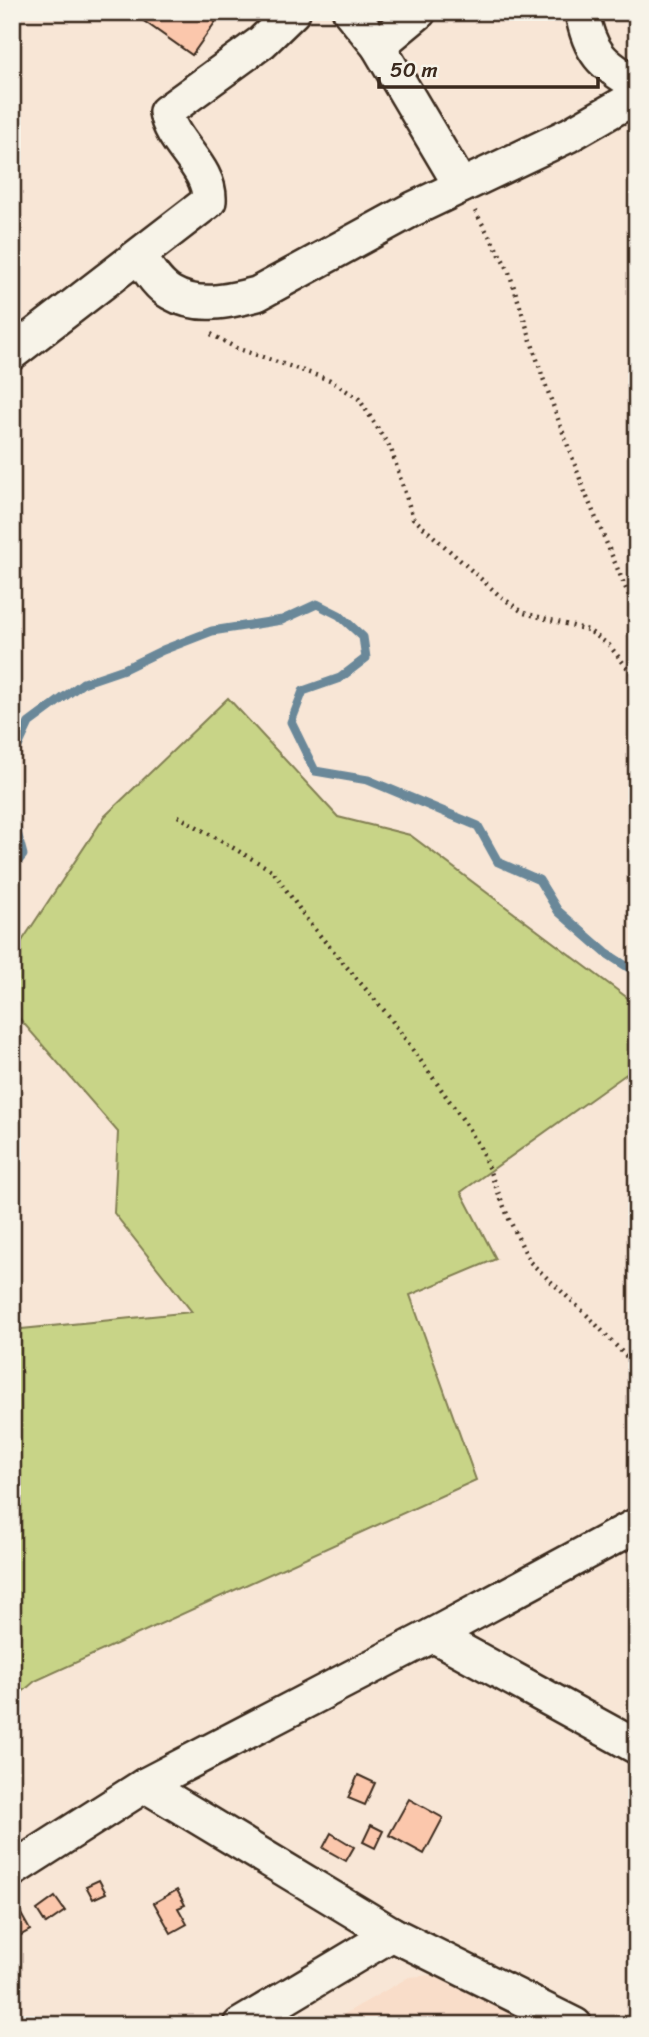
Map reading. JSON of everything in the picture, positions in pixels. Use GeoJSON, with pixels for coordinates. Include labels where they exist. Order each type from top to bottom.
{"type":"FeatureCollection","features":[{"type":"Feature","properties":{"kind":"street"},"geometry":{"type":"LineString","coordinates":[[12,354],[209,201],[208,184],[170,124],[166,112],[262,42],[293,12]]}},
{"type":"Feature","properties":{"kind":"street"},"geometry":{"type":"LineString","coordinates":[[350,12],[378,46],[461,186]]}},
{"type":"Feature","properties":{"kind":"street"},"geometry":{"type":"LineString","coordinates":[[378,46],[419,12]]}},
{"type":"Feature","properties":{"kind":"street"},"geometry":{"type":"LineString","coordinates":[[582,12],[586,36],[597,57],[637,84]]}},
{"type":"Feature","properties":{"kind":"street"},"geometry":{"type":"LineString","coordinates":[[139,256],[157,281],[172,294],[201,303],[229,302],[257,294],[335,250],[569,135],[637,96]]}},
{"type":"Feature","properties":{"kind":"street"},"geometry":{"type":"LineString","coordinates":[[12,1870],[145,1785],[637,1525]]}},
{"type":"Feature","properties":{"kind":"street"},"geometry":{"type":"LineString","coordinates":[[433,1635],[637,1747]]}},
{"type":"Feature","properties":{"kind":"street"},"geometry":{"type":"LineString","coordinates":[[145,1785],[392,1934],[575,2025]]}},
{"type":"Feature","properties":{"kind":"street"},"geometry":{"type":"LineString","coordinates":[[240,2025],[392,1934]]}},
{"type":"Feature","properties":{"kind":"path"},"geometry":{"type":"LineString","coordinates":[[461,186],[508,269],[567,443],[633,605],[632,674]]}},
{"type":"Feature","properties":{"kind":"path"},"geometry":{"type":"LineString","coordinates":[[208,332],[236,348],[330,380],[359,399],[391,449],[413,518],[500,596],[524,613],[588,630],[609,645],[637,680]]}},
{"type":"Feature","properties":{"kind":"path"},"geometry":{"type":"LineString","coordinates":[[178,816],[273,871],[310,924],[388,1015],[461,1116],[479,1145],[530,1262],[589,1317],[637,1368]]}},
{"type":"Feature","properties":{"kind":"shaded area"},"geometry":{"type":"Polygon","coordinates":[[[432,1975],[533,2025],[325,2025],[409,1977],[432,1975]]]}},
{"type":"Feature","properties":{"kind":"green space"},"geometry":{"type":"Polygon","coordinates":[[[228,698],[338,817],[410,835],[637,1005],[637,1049],[632,1070],[461,1192],[496,1259],[410,1295],[476,1480],[35,1681],[12,1701],[12,1330],[192,1312],[114,1213],[118,1132],[12,1010],[12,956],[105,816],[228,698]]]}},
{"type":"Feature","properties":{"kind":"building"},"geometry":{"type":"Polygon","coordinates":[[[131,12],[203,12],[216,21],[192,55],[131,12]]]}},
{"type":"Feature","properties":{"kind":"building"},"geometry":{"type":"Polygon","coordinates":[[[358,1775],[375,1783],[365,1805],[348,1798],[358,1775]]]}},
{"type":"Feature","properties":{"kind":"building"},"geometry":{"type":"Polygon","coordinates":[[[409,1799],[443,1818],[424,1854],[389,1835],[409,1799]]]}},
{"type":"Feature","properties":{"kind":"building"},"geometry":{"type":"Polygon","coordinates":[[[371,1825],[383,1831],[375,1848],[363,1842],[371,1825]]]}},
{"type":"Feature","properties":{"kind":"building"},"geometry":{"type":"Polygon","coordinates":[[[331,1833],[354,1847],[346,1861],[323,1848],[331,1833]]]}},
{"type":"Feature","properties":{"kind":"building"},"geometry":{"type":"Polygon","coordinates":[[[99,1880],[106,1893],[93,1899],[86,1886],[99,1880]]]}},
{"type":"Feature","properties":{"kind":"building"},"geometry":{"type":"Polygon","coordinates":[[[177,1890],[185,1905],[178,1908],[187,1924],[171,1933],[154,1903],[177,1890]]]}},
{"type":"Feature","properties":{"kind":"building"},"geometry":{"type":"Polygon","coordinates":[[[55,1897],[65,1911],[46,1924],[37,1910],[55,1897]]]}},
{"type":"Feature","properties":{"kind":"building"},"geometry":{"type":"Polygon","coordinates":[[[21,1914],[30,1930],[12,1940],[12,1919],[21,1914]]]}},
{"type":"Feature","properties":{"kind":"waterway"},"geometry":{"type":"LineString","coordinates":[[12,759],[29,723],[83,683],[124,669],[212,631],[282,620],[317,604],[339,615],[363,637],[366,658],[340,678],[303,691],[291,722],[315,771],[368,780],[478,826],[498,862],[539,880],[558,911],[606,953],[637,973]]}},
{"type":"Feature","properties":{"kind":"waterway"},"geometry":{"type":"LineString","coordinates":[[12,813],[23,855],[12,868]]}}]}
